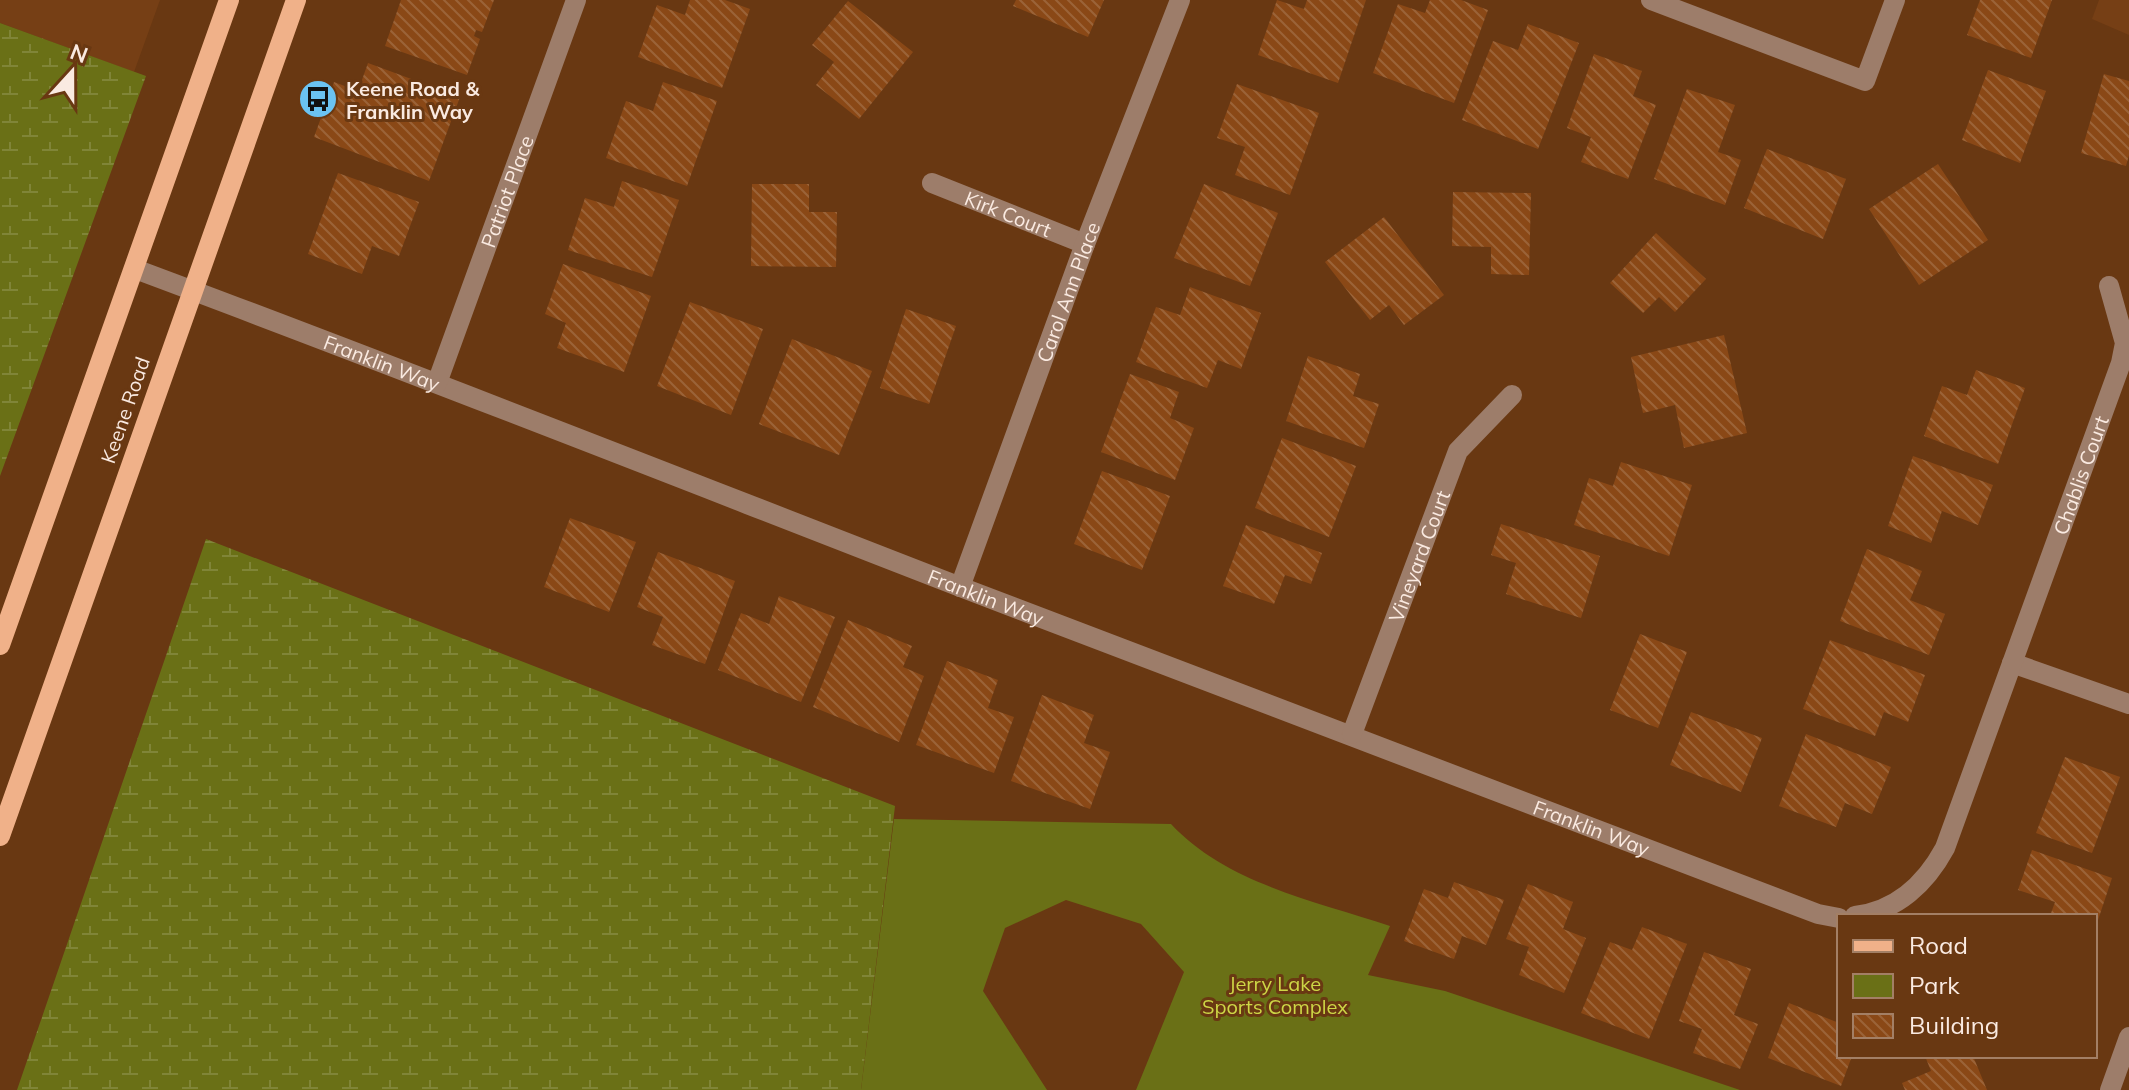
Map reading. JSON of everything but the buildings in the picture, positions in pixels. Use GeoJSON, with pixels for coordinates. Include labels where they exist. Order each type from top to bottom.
{"type":"FeatureCollection","features":[{"type":"Feature","properties":{"kind":"main road","name":"Keene Road"},"geometry":{"type":"LineString","coordinates":[[0,645],[229,0]]}},
{"type":"Feature","properties":{"kind":"main road","name":"Keene Road"},"geometry":{"type":"LineString","coordinates":[[0,836],[296,0]]}},
{"type":"Feature","properties":{"kind":"street","name":"Patriot Place"},"geometry":{"type":"LineString","coordinates":[[437,383],[576,0]]}},
{"type":"Feature","properties":{"kind":"street","name":"Carol Ann Place"},"geometry":{"type":"LineString","coordinates":[[960,587],[1085,244],[1180,0]]}},
{"type":"Feature","properties":{"kind":"street"},"geometry":{"type":"LineString","coordinates":[[1651,0],[1865,81],[1895,0]]}},
{"type":"Feature","properties":{"kind":"street","name":"Kirk Court"},"geometry":{"type":"LineString","coordinates":[[932,183],[1085,244]]}},
{"type":"Feature","properties":{"kind":"street","name":"Franklin Way"},"geometry":{"type":"LineString","coordinates":[[135,269],[1818,914],[1837,918]]}},
{"type":"Feature","properties":{"kind":"street","name":"Chablis Court"},"geometry":{"type":"LineString","coordinates":[[2012,663],[2121,363],[2125,343],[2109,286]]}},
{"type":"Feature","properties":{"kind":"street","name":"Vineyard Court"},"geometry":{"type":"LineString","coordinates":[[1352,734],[1458,451],[1512,395]]}},
{"type":"Feature","properties":{"kind":"street"},"geometry":{"type":"LineString","coordinates":[[1867,914],[1894,904],[1932,872],[1945,848],[2012,663],[2129,704]]}},
{"type":"Feature","properties":{"kind":"street"},"geometry":{"type":"LineString","coordinates":[[2110,1090],[2129,1037]]}},
{"type":"Feature","properties":{"kind":"shaded area"},"geometry":{"type":"Polygon","coordinates":[[[0,0],[160,0],[134,72],[0,23],[0,0]]]}},
{"type":"Feature","properties":{"kind":"shaded area"},"geometry":{"type":"Polygon","coordinates":[[[2099,0],[2129,0],[2129,35],[2092,19],[2099,0]]]}},
{"type":"Feature","properties":{"kind":"green space"},"geometry":{"type":"Polygon","coordinates":[[[0,23],[146,76],[0,476],[0,23]]]}},
{"type":"Feature","properties":{"kind":"green space"},"geometry":{"type":"Polygon","coordinates":[[[206,539],[895,806],[861,1090],[17,1090],[206,539]]]}},
{"type":"Feature","properties":{"kind":"green space","name":"Jerry Lake Sports Complex"},"geometry":{"type":"Polygon","coordinates":[[[894,819],[1171,824],[1193,845],[1245,876],[1303,899],[1390,926],[1368,975],[1445,991],[1740,1090],[1136,1090],[1184,972],[1141,924],[1066,900],[1005,928],[983,991],[1047,1090],[861,1090],[894,819]]]}},
{"type":"Feature","properties":{"kind":"place","name":"Keene Road & Franklin Way"},"geometry":{"type":"Point","coordinates":[318,99]}}]}
